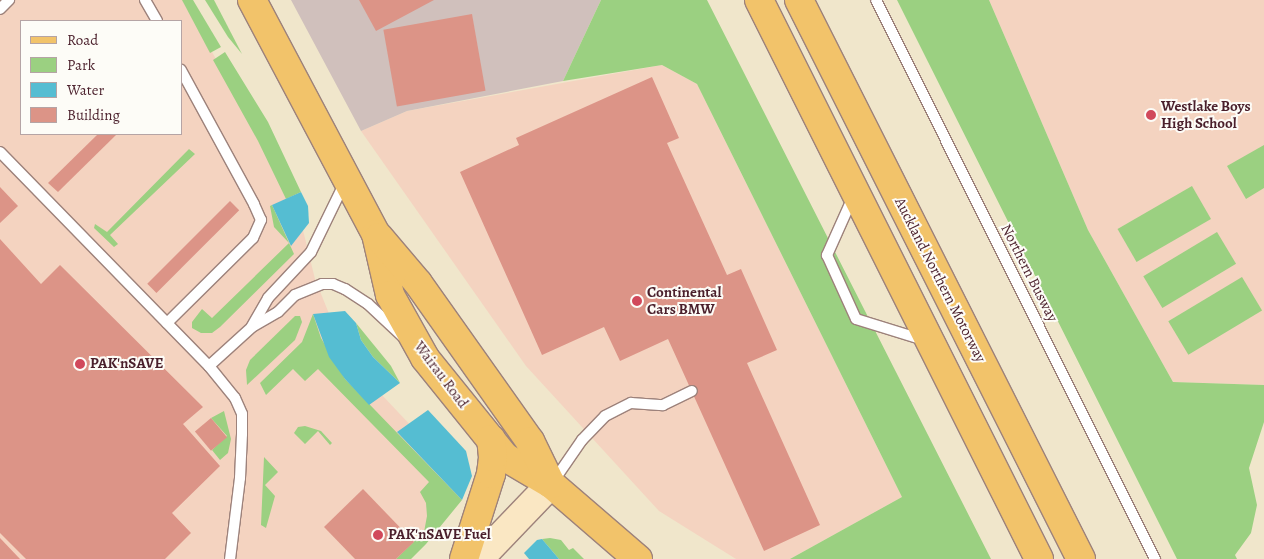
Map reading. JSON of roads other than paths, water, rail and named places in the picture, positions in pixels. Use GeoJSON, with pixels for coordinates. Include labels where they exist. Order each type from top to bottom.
{"type":"FeatureCollection","features":[{"type":"Feature","properties":{"kind":"main road","name":"Wairau Road"},"geometry":{"type":"LineString","coordinates":[[252,0],[348,176],[376,234],[390,295],[425,358],[505,457],[551,484],[638,559]]}},
{"type":"Feature","properties":{"kind":"main road"},"geometry":{"type":"LineString","coordinates":[[759,0],[1038,559]]}},
{"type":"Feature","properties":{"kind":"main road","name":"Auckland Northern Motorway"},"geometry":{"type":"LineString","coordinates":[[799,0],[1080,559]]}},
{"type":"Feature","properties":{"kind":"main road","name":"Wairau Road"},"geometry":{"type":"LineString","coordinates":[[376,234],[418,283],[530,441],[551,484]]}},
{"type":"Feature","properties":{"kind":"main road"},"geometry":{"type":"LineString","coordinates":[[464,559],[491,476],[493,457],[491,439]]}},
{"type":"Feature","properties":{"kind":"street"},"geometry":{"type":"LineString","coordinates":[[479,559],[551,484]]}},
{"type":"Feature","properties":{"kind":"lane"},"geometry":{"type":"LineString","coordinates":[[0,9],[9,0]]}},
{"type":"Feature","properties":{"kind":"lane"},"geometry":{"type":"LineString","coordinates":[[145,0],[156,20]]}},
{"type":"Feature","properties":{"kind":"lane","name":"Northern Busway"},"geometry":{"type":"LineString","coordinates":[[876,0],[1155,559]]}},
{"type":"Feature","properties":{"kind":"lane"},"geometry":{"type":"LineString","coordinates":[[167,323],[253,238],[261,220],[182,72]]}},
{"type":"Feature","properties":{"kind":"lane"},"geometry":{"type":"LineString","coordinates":[[0,152],[232,391],[242,414],[240,478],[230,559]]}},
{"type":"Feature","properties":{"kind":"lane"},"geometry":{"type":"LineString","coordinates":[[252,327],[268,298],[311,252],[324,229],[348,176]]}},
{"type":"Feature","properties":{"kind":"lane"},"geometry":{"type":"LineString","coordinates":[[855,192],[826,255],[856,319],[930,342]]}},
{"type":"Feature","properties":{"kind":"lane"},"geometry":{"type":"LineString","coordinates":[[209,366],[252,327],[278,312],[295,295],[322,284],[333,284],[368,304],[425,358]]}},
{"type":"Feature","properties":{"kind":"lane"},"geometry":{"type":"LineString","coordinates":[[551,484],[582,440],[605,416],[631,403],[663,405],[692,392]]}},
{"type":"Feature","properties":{"kind":"water"},"geometry":{"type":"Polygon","coordinates":[[[301,192],[308,206],[309,223],[291,246],[272,205],[301,192]]]}},
{"type":"Feature","properties":{"kind":"water"},"geometry":{"type":"Polygon","coordinates":[[[345,311],[356,323],[361,340],[373,357],[400,383],[369,405],[345,379],[329,357],[313,314],[345,311]]]}},
{"type":"Feature","properties":{"kind":"water"},"geometry":{"type":"Polygon","coordinates":[[[428,410],[466,451],[472,476],[462,500],[397,432],[428,410]]]}},
{"type":"Feature","properties":{"kind":"water"},"geometry":{"type":"Polygon","coordinates":[[[542,539],[559,559],[529,559],[524,553],[537,540],[542,539]]]}},
{"type":"Feature","properties":{"kind":"place","name":"Westlake Boys High School"},"geometry":{"type":"Point","coordinates":[1151,115]}},
{"type":"Feature","properties":{"kind":"place","name":"Continental Cars BMW"},"geometry":{"type":"Point","coordinates":[637,301]}},
{"type":"Feature","properties":{"kind":"place","name":"PAK'nSAVE"},"geometry":{"type":"Point","coordinates":[80,364]}},
{"type":"Feature","properties":{"kind":"place","name":"PAK'nSAVE Fuel"},"geometry":{"type":"Point","coordinates":[378,535]}}]}
